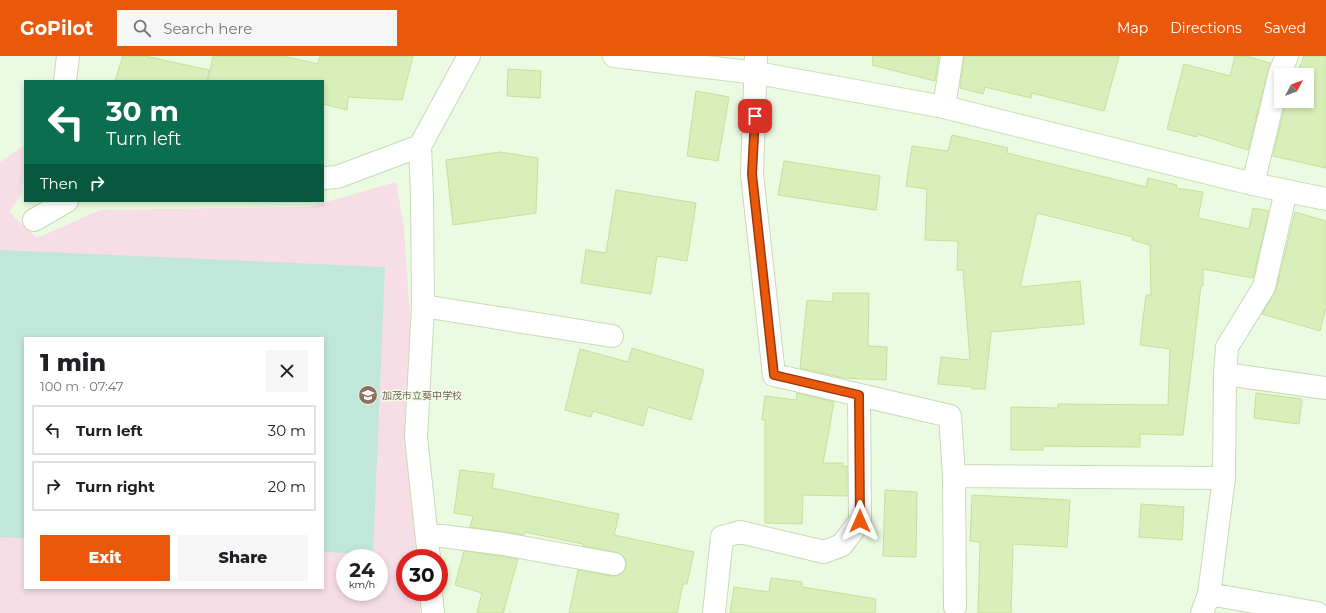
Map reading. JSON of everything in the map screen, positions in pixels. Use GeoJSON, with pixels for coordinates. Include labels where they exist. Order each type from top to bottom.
{"type":"FeatureCollection","features":[{"type":"Feature","properties":{"kind":"street"},"geometry":{"type":"LineString","coordinates":[[65,80],[68,56]]}},
{"type":"Feature","properties":{"kind":"street"},"geometry":{"type":"LineString","coordinates":[[428,549],[416,437],[423,306],[420,146],[469,56]]}},
{"type":"Feature","properties":{"kind":"street"},"geometry":{"type":"LineString","coordinates":[[614,56],[757,64],[944,107],[1252,184],[1326,199]]}},
{"type":"Feature","properties":{"kind":"street"},"geometry":{"type":"LineString","coordinates":[[944,107],[952,56]]}},
{"type":"Feature","properties":{"kind":"street"},"geometry":{"type":"LineString","coordinates":[[1252,184],[1280,72],[1288,56]]}},
{"type":"Feature","properties":{"kind":"street"},"geometry":{"type":"LineString","coordinates":[[757,64],[752,174],[774,375],[950,416],[954,476],[955,607]]}},
{"type":"Feature","properties":{"kind":"street"},"geometry":{"type":"LineString","coordinates":[[324,178],[337,177],[420,146]]}},
{"type":"Feature","properties":{"kind":"street"},"geometry":{"type":"LineString","coordinates":[[1286,191],[1264,288],[1227,347],[1225,374],[1224,478],[1205,603],[1318,613]]}},
{"type":"Feature","properties":{"kind":"street"},"geometry":{"type":"LineString","coordinates":[[43,211],[65,202]]}},
{"type":"Feature","properties":{"kind":"street"},"geometry":{"type":"LineString","coordinates":[[423,306],[612,336]]}},
{"type":"Feature","properties":{"kind":"street"},"geometry":{"type":"LineString","coordinates":[[1225,374],[1326,388]]}},
{"type":"Feature","properties":{"kind":"street"},"geometry":{"type":"LineString","coordinates":[[714,613],[722,536],[740,532],[824,552],[842,545],[860,521],[859,395]]}},
{"type":"Feature","properties":{"kind":"street"},"geometry":{"type":"LineString","coordinates":[[954,476],[1224,478]]}},
{"type":"Feature","properties":{"kind":"street"},"geometry":{"type":"LineString","coordinates":[[427,534],[504,544],[614,564]]}},
{"type":"Feature","properties":{"kind":"street"},"geometry":{"type":"LineString","coordinates":[[432,601],[433,613]]}},
{"type":"Feature","properties":{"kind":"shaded area","name":"加茂市立葵中学校"},"geometry":{"type":"Polygon","coordinates":[[[24,146],[24,172],[21,195],[9,212],[37,238],[100,210],[308,207],[396,182],[404,228],[412,345],[418,549],[396,549],[396,601],[419,601],[420,613],[0,613],[0,162],[24,146]]]}},
{"type":"Feature","properties":{"kind":"shaded area"},"geometry":{"type":"Polygon","coordinates":[[[0,250],[385,267],[373,549],[336,549],[336,553],[324,552],[324,337],[24,337],[24,538],[0,537],[0,250]]]}},
{"type":"Feature","properties":{"kind":"building"},"geometry":{"type":"Polygon","coordinates":[[[123,56],[145,56],[209,70],[207,80],[115,80],[123,56]]]}},
{"type":"Feature","properties":{"kind":"building"},"geometry":{"type":"Polygon","coordinates":[[[213,56],[283,56],[318,64],[320,56],[413,56],[402,100],[348,97],[347,110],[324,104],[324,80],[208,80],[213,56]]]}},
{"type":"Feature","properties":{"kind":"building"},"geometry":{"type":"Polygon","coordinates":[[[873,56],[939,56],[935,81],[872,65],[873,56]]]}},
{"type":"Feature","properties":{"kind":"building"},"geometry":{"type":"Polygon","coordinates":[[[964,56],[1119,56],[1104,111],[1032,93],[1031,98],[985,87],[983,94],[960,88],[964,56]]]}},
{"type":"Feature","properties":{"kind":"building"},"geometry":{"type":"Polygon","coordinates":[[[1235,56],[1246,56],[1270,63],[1248,150],[1197,134],[1197,137],[1167,129],[1184,64],[1230,76],[1235,56]]]}},
{"type":"Feature","properties":{"kind":"building"},"geometry":{"type":"Polygon","coordinates":[[[1304,56],[1326,56],[1326,168],[1273,156],[1284,108],[1314,108],[1314,68],[1299,68],[1304,56]]]}},
{"type":"Feature","properties":{"kind":"building"},"geometry":{"type":"Polygon","coordinates":[[[508,69],[541,71],[540,98],[507,96],[508,69]]]}},
{"type":"Feature","properties":{"kind":"building"},"geometry":{"type":"Polygon","coordinates":[[[696,91],[729,97],[718,161],[687,156],[696,91]]]}},
{"type":"Feature","properties":{"kind":"building"},"geometry":{"type":"Polygon","coordinates":[[[952,135],[1008,148],[1007,153],[1146,187],[1148,178],[1177,185],[1176,188],[1203,192],[1198,218],[1249,229],[1253,208],[1269,211],[1253,278],[1203,269],[1203,286],[1201,286],[1183,435],[1140,434],[1140,447],[1043,446],[1043,450],[1011,450],[1011,407],[1058,408],[1058,404],[1168,405],[1170,349],[1140,345],[1146,295],[1151,295],[1150,245],[1132,240],[1133,237],[1037,213],[1020,287],[1080,281],[1084,324],[991,332],[985,389],[972,389],[972,387],[938,384],[941,357],[970,360],[963,270],[957,270],[958,241],[925,240],[927,189],[906,186],[912,146],[948,151],[952,135]]]}},
{"type":"Feature","properties":{"kind":"building"},"geometry":{"type":"Polygon","coordinates":[[[500,152],[538,158],[536,213],[453,225],[446,160],[500,152]]]}},
{"type":"Feature","properties":{"kind":"building"},"geometry":{"type":"Polygon","coordinates":[[[784,161],[880,176],[876,210],[778,195],[784,161]]]}},
{"type":"Feature","properties":{"kind":"building"},"geometry":{"type":"Polygon","coordinates":[[[616,190],[696,203],[687,261],[657,256],[651,294],[581,283],[586,250],[606,253],[616,190]]]}},
{"type":"Feature","properties":{"kind":"building"},"geometry":{"type":"Polygon","coordinates":[[[1295,212],[1326,221],[1326,307],[1320,331],[1262,314],[1276,290],[1295,212]]]}},
{"type":"Feature","properties":{"kind":"building"},"geometry":{"type":"Polygon","coordinates":[[[833,293],[869,293],[868,346],[887,347],[886,380],[844,378],[800,368],[807,300],[833,302],[833,293]]]}},
{"type":"Feature","properties":{"kind":"building"},"geometry":{"type":"Polygon","coordinates":[[[632,348],[704,370],[691,420],[648,407],[643,426],[593,411],[591,417],[565,410],[580,349],[628,362],[632,348]]]}},
{"type":"Feature","properties":{"kind":"building"},"geometry":{"type":"Polygon","coordinates":[[[797,393],[834,402],[823,463],[843,463],[843,467],[847,466],[847,496],[803,495],[802,524],[765,523],[765,420],[762,420],[765,396],[796,400],[797,393]]]}},
{"type":"Feature","properties":{"kind":"building"},"geometry":{"type":"Polygon","coordinates":[[[1256,393],[1302,399],[1299,424],[1254,418],[1256,393]]]}},
{"type":"Feature","properties":{"kind":"building"},"geometry":{"type":"Polygon","coordinates":[[[460,470],[494,474],[492,488],[619,514],[614,535],[694,552],[687,584],[683,584],[677,613],[569,613],[578,570],[618,576],[626,567],[626,560],[622,555],[616,552],[583,546],[583,544],[525,532],[524,535],[470,527],[473,516],[454,513],[460,470]]]}},
{"type":"Feature","properties":{"kind":"building"},"geometry":{"type":"Polygon","coordinates":[[[885,490],[917,492],[916,557],[883,556],[885,490]]]}},
{"type":"Feature","properties":{"kind":"building"},"geometry":{"type":"Polygon","coordinates":[[[972,495],[1070,500],[1067,547],[1013,544],[1011,613],[978,613],[980,542],[970,541],[972,495]]]}},
{"type":"Feature","properties":{"kind":"building"},"geometry":{"type":"Polygon","coordinates":[[[1141,504],[1184,507],[1182,540],[1139,537],[1141,504]]]}},
{"type":"Feature","properties":{"kind":"building"},"geometry":{"type":"Polygon","coordinates":[[[464,551],[518,559],[503,613],[477,613],[482,593],[455,585],[464,551]]]}},
{"type":"Feature","properties":{"kind":"building"},"geometry":{"type":"Polygon","coordinates":[[[771,578],[802,582],[802,587],[876,599],[875,613],[730,613],[734,587],[769,592],[771,578]]]}},
{"type":"Feature","properties":{"kind":"place","name":"加茂市立葵中学校"},"geometry":{"type":"Point","coordinates":[368,395]}},
{"type":"Feature","properties":{"kind":"route"},"geometry":{"type":"LineString","coordinates":[[755,116],[752,174],[774,375],[859,395],[860,521]]}}]}
